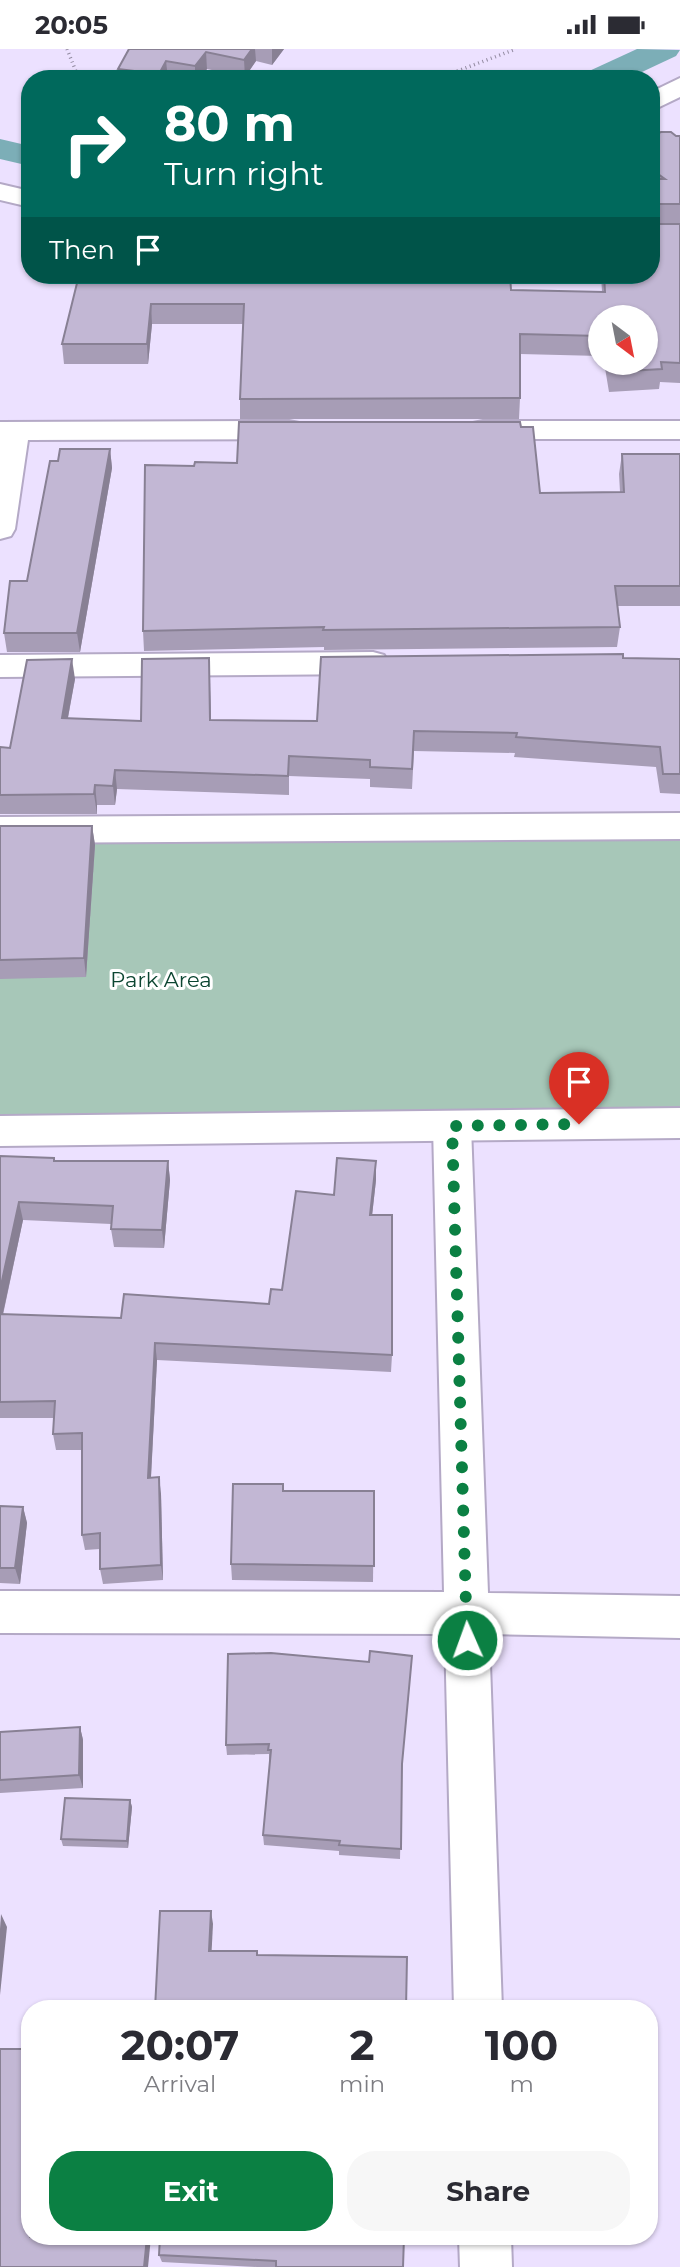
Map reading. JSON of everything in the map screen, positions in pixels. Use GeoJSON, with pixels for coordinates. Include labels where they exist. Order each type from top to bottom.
{"type":"FeatureCollection","features":[{"type":"Feature","properties":{"kind":"street"},"geometry":{"type":"LineString","coordinates":[[660,98],[680,86]]}},
{"type":"Feature","properties":{"kind":"street"},"geometry":{"type":"LineString","coordinates":[[0,193],[21,197]]}},
{"type":"Feature","properties":{"kind":"street"},"geometry":{"type":"LineString","coordinates":[[0,529],[7,430],[320,430]]}},
{"type":"Feature","properties":{"kind":"street"},"geometry":{"type":"LineString","coordinates":[[458,430],[680,430]]}},
{"type":"Feature","properties":{"kind":"street"},"geometry":{"type":"LineString","coordinates":[[0,666],[402,663]]}},
{"type":"Feature","properties":{"kind":"street"},"geometry":{"type":"LineString","coordinates":[[0,830],[680,826]]}},
{"type":"Feature","properties":{"kind":"street"},"geometry":{"type":"LineString","coordinates":[[0,1131],[680,1123]]}},
{"type":"Feature","properties":{"kind":"street"},"geometry":{"type":"LineString","coordinates":[[452,1126],[478,2000]]}},
{"type":"Feature","properties":{"kind":"street"},"geometry":{"type":"LineString","coordinates":[[0,1612],[466,1613],[680,1617]]}},
{"type":"Feature","properties":{"kind":"street"},"geometry":{"type":"LineString","coordinates":[[485,2245],[486,2267]]}},
{"type":"Feature","properties":{"kind":"path"},"geometry":{"type":"LineString","coordinates":[[68,49],[76,70]]}},
{"type":"Feature","properties":{"kind":"path"},"geometry":{"type":"LineString","coordinates":[[460,70],[516,49]]}},
{"type":"Feature","properties":{"kind":"green space","name":"Park Area"},"geometry":{"type":"Polygon","coordinates":[[[680,826],[680,1123],[0,1131],[0,830],[680,826]]]}},
{"type":"Feature","properties":{"kind":"building"},"geometry":{"type":"Polygon","coordinates":[[[129,49],[252,49],[244,60],[206,52],[195,66],[166,61],[161,70],[118,69],[129,49]]]}},
{"type":"Feature","properties":{"kind":"building"},"geometry":{"type":"Polygon","coordinates":[[[660,132],[671,132],[680,136],[680,204],[660,204],[660,179],[665,179],[660,175],[660,132]]]}},
{"type":"Feature","properties":{"kind":"building"},"geometry":{"type":"Polygon","coordinates":[[[660,224],[680,224],[680,363],[661,362],[662,369],[658,369],[658,305],[588,305],[588,336],[520,334],[520,398],[240,399],[244,304],[151,304],[147,344],[62,344],[77,284],[511,284],[511,290],[605,292],[605,284],[660,284],[660,224]]]}},
{"type":"Feature","properties":{"kind":"building"},"geometry":{"type":"Polygon","coordinates":[[[239,422],[520,422],[521,427],[533,427],[540,493],[624,492],[622,454],[680,454],[680,586],[615,586],[620,627],[323,630],[324,627],[143,631],[145,465],[237,463],[239,422]]]}},
{"type":"Feature","properties":{"kind":"building"},"geometry":{"type":"Polygon","coordinates":[[[60,449],[110,449],[77,633],[4,633],[10,581],[27,581],[50,461],[58,461],[60,449]]]}},
{"type":"Feature","properties":{"kind":"building"},"geometry":{"type":"Polygon","coordinates":[[[623,654],[623,658],[680,659],[680,774],[663,774],[660,747],[516,737],[517,733],[414,731],[412,769],[370,767],[370,760],[289,756],[288,776],[115,770],[113,786],[95,785],[94,794],[0,795],[0,747],[10,748],[27,660],[72,659],[62,718],[141,721],[142,659],[209,658],[210,720],[317,721],[321,657],[623,654]]]}},
{"type":"Feature","properties":{"kind":"building"},"geometry":{"type":"Polygon","coordinates":[[[0,826],[92,826],[84,958],[0,960],[0,826]]]}},
{"type":"Feature","properties":{"kind":"building"},"geometry":{"type":"Polygon","coordinates":[[[0,1156],[54,1158],[54,1161],[168,1161],[162,1230],[111,1229],[113,1206],[19,1202],[0,1290],[0,1156]]]}},
{"type":"Feature","properties":{"kind":"building"},"geometry":{"type":"Polygon","coordinates":[[[337,1158],[376,1161],[370,1215],[392,1215],[392,1355],[155,1343],[148,1478],[159,1477],[161,1565],[100,1569],[100,1533],[82,1535],[82,1433],[53,1434],[55,1401],[0,1402],[0,1314],[121,1318],[124,1294],[269,1304],[271,1289],[282,1290],[296,1191],[334,1195],[337,1158]]]}},
{"type":"Feature","properties":{"kind":"building"},"geometry":{"type":"Polygon","coordinates":[[[233,1484],[283,1484],[283,1491],[374,1491],[374,1566],[231,1564],[233,1484]]]}},
{"type":"Feature","properties":{"kind":"building"},"geometry":{"type":"Polygon","coordinates":[[[0,1506],[23,1507],[15,1568],[0,1568],[0,1506]]]}},
{"type":"Feature","properties":{"kind":"building"},"geometry":{"type":"Polygon","coordinates":[[[370,1651],[412,1656],[402,1764],[401,1849],[339,1845],[340,1841],[263,1835],[271,1750],[268,1750],[269,1744],[226,1745],[228,1654],[271,1653],[369,1662],[370,1651]]]}},
{"type":"Feature","properties":{"kind":"building"},"geometry":{"type":"Polygon","coordinates":[[[80,1727],[79,1775],[0,1780],[0,1732],[80,1727]]]}},
{"type":"Feature","properties":{"kind":"building"},"geometry":{"type":"Polygon","coordinates":[[[65,1798],[130,1800],[127,1841],[61,1839],[65,1798]]]}},
{"type":"Feature","properties":{"kind":"building"},"geometry":{"type":"Polygon","coordinates":[[[160,1911],[211,1911],[209,1951],[257,1951],[257,1955],[407,1957],[406,2000],[155,2000],[160,1911]]]}},
{"type":"Feature","properties":{"kind":"building"},"geometry":{"type":"Polygon","coordinates":[[[0,2049],[21,2049],[21,2245],[146,2245],[144,2267],[0,2267],[0,2049]]]}},
{"type":"Feature","properties":{"kind":"building"},"geometry":{"type":"Polygon","coordinates":[[[160,2245],[404,2245],[403,2267],[276,2267],[276,2261],[159,2255],[160,2245]]]}},
{"type":"Feature","properties":{"kind":"waterway"},"geometry":{"type":"LineString","coordinates":[[618,70],[664,49]]}},
{"type":"Feature","properties":{"kind":"waterway"},"geometry":{"type":"LineString","coordinates":[[0,149],[21,154]]}},
{"type":"Feature","properties":{"kind":"route"},"geometry":{"type":"LineString","coordinates":[[467,1640],[452,1126],[579,1124]]}}]}
